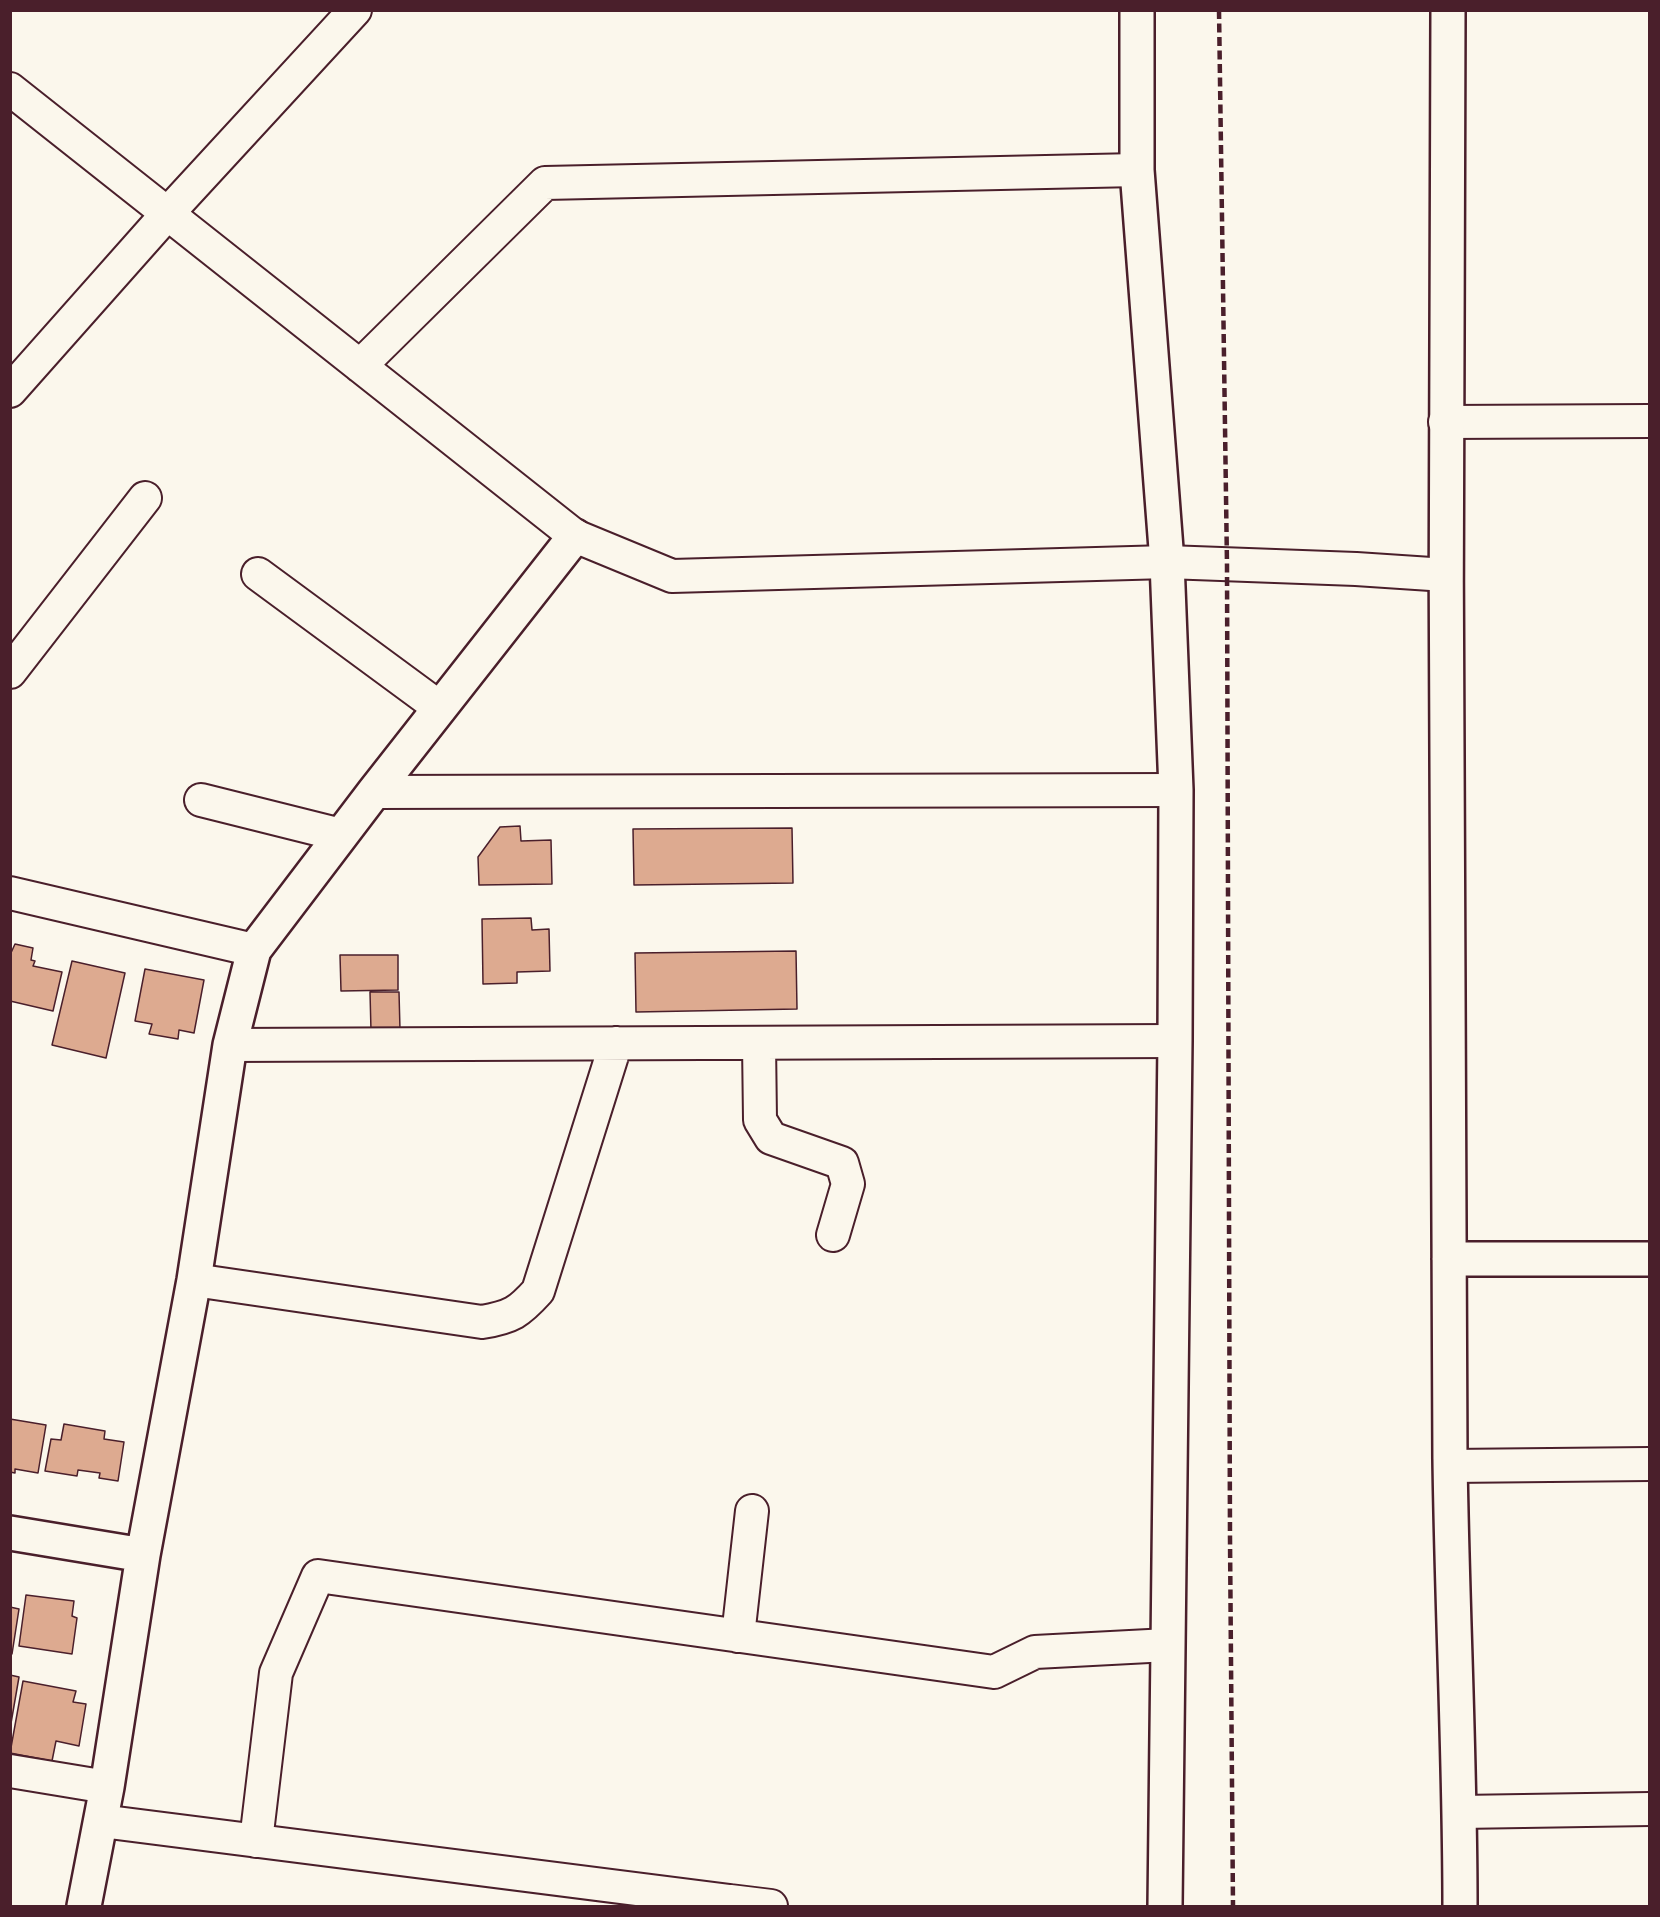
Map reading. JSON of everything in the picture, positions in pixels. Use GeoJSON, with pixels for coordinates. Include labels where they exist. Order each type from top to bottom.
{"type":"FeatureCollection","features":[{"type":"Feature","properties":{"kind":"street"},"geometry":{"type":"LineString","coordinates":[[10,391],[168,213],[355,10]]}},
{"type":"Feature","properties":{"kind":"street"},"geometry":{"type":"LineString","coordinates":[[1137,10],[1137,170],[1167,562],[1176,790],[1165,1906]]}},
{"type":"Feature","properties":{"kind":"street"},"geometry":{"type":"LineString","coordinates":[[1448,10],[1445,422],[1450,1466],[1460,1812],[1460,1906]]}},
{"type":"Feature","properties":{"kind":"street"},"geometry":{"type":"LineString","coordinates":[[10,89],[575,536],[672,576],[1167,562],[1356,569],[1446,575]]}},
{"type":"Feature","properties":{"kind":"street"},"geometry":{"type":"LineString","coordinates":[[360,366],[545,183],[1137,170]]}},
{"type":"Feature","properties":{"kind":"street"},"geometry":{"type":"LineString","coordinates":[[1445,422],[1650,421]]}},
{"type":"Feature","properties":{"kind":"street"},"geometry":{"type":"LineString","coordinates":[[10,672],[145,498]]}},
{"type":"Feature","properties":{"kind":"street"},"geometry":{"type":"LineString","coordinates":[[84,1906],[107,1787],[143,1555],[194,1280],[230,1045],[254,950],[374,792],[575,536]]}},
{"type":"Feature","properties":{"kind":"street"},"geometry":{"type":"LineString","coordinates":[[258,574],[440,708]]}},
{"type":"Feature","properties":{"kind":"street"},"geometry":{"type":"LineString","coordinates":[[374,792],[1176,790]]}},
{"type":"Feature","properties":{"kind":"street"},"geometry":{"type":"LineString","coordinates":[[201,800],[341,835]]}},
{"type":"Feature","properties":{"kind":"street"},"geometry":{"type":"LineString","coordinates":[[10,893],[254,950]]}},
{"type":"Feature","properties":{"kind":"street"},"geometry":{"type":"LineString","coordinates":[[230,1045],[1175,1041]]}},
{"type":"Feature","properties":{"kind":"street"},"geometry":{"type":"LineString","coordinates":[[759,1043],[760,1120],[771,1138],[842,1163],[848,1184],[833,1235]]}},
{"type":"Feature","properties":{"kind":"street"},"geometry":{"type":"LineString","coordinates":[[194,1280],[482,1322],[500,1319],[522,1309],[538,1290],[616,1044]]}},
{"type":"Feature","properties":{"kind":"street"},"geometry":{"type":"LineString","coordinates":[[1449,1259],[1650,1259]]}},
{"type":"Feature","properties":{"kind":"street"},"geometry":{"type":"LineString","coordinates":[[1450,1466],[1650,1464]]}},
{"type":"Feature","properties":{"kind":"street"},"geometry":{"type":"LineString","coordinates":[[738,1636],[752,1511]]}},
{"type":"Feature","properties":{"kind":"street"},"geometry":{"type":"LineString","coordinates":[[10,1533],[143,1555]]}},
{"type":"Feature","properties":{"kind":"street"},"geometry":{"type":"LineString","coordinates":[[256,1841],[276,1673],[318,1576],[994,1672],[1035,1652],[1168,1645]]}},
{"type":"Feature","properties":{"kind":"street"},"geometry":{"type":"LineString","coordinates":[[10,1771],[107,1787]]}},
{"type":"Feature","properties":{"kind":"street"},"geometry":{"type":"LineString","coordinates":[[1460,1812],[1650,1809]]}},
{"type":"Feature","properties":{"kind":"street"},"geometry":{"type":"LineString","coordinates":[[101,1821],[730,1904],[771,1906]]}},
{"type":"Feature","properties":{"kind":"building"},"geometry":{"type":"Polygon","coordinates":[[[520,826],[521,841],[551,840],[552,884],[479,885],[478,857],[500,827],[520,826]]]}},
{"type":"Feature","properties":{"kind":"building"},"geometry":{"type":"Polygon","coordinates":[[[792,828],[793,883],[634,885],[633,829],[792,828]]]}},
{"type":"Feature","properties":{"kind":"building"},"geometry":{"type":"Polygon","coordinates":[[[531,918],[532,930],[549,929],[550,971],[517,972],[517,983],[483,984],[482,919],[531,918]]]}},
{"type":"Feature","properties":{"kind":"building"},"geometry":{"type":"Polygon","coordinates":[[[15,944],[33,948],[31,960],[35,961],[33,966],[62,972],[53,1011],[10,1001],[10,955],[15,944]]]}},
{"type":"Feature","properties":{"kind":"building"},"geometry":{"type":"Polygon","coordinates":[[[796,951],[797,1009],[636,1012],[635,953],[796,951]]]}},
{"type":"Feature","properties":{"kind":"building"},"geometry":{"type":"Polygon","coordinates":[[[340,955],[398,955],[398,990],[341,991],[340,955]]]}},
{"type":"Feature","properties":{"kind":"building"},"geometry":{"type":"Polygon","coordinates":[[[72,961],[125,973],[106,1058],[52,1045],[72,961]]]}},
{"type":"Feature","properties":{"kind":"building"},"geometry":{"type":"Polygon","coordinates":[[[145,969],[204,980],[194,1033],[179,1030],[178,1039],[149,1034],[152,1024],[135,1021],[145,969]]]}},
{"type":"Feature","properties":{"kind":"building"},"geometry":{"type":"Polygon","coordinates":[[[370,992],[399,992],[400,1030],[371,1031],[370,992]]]}},
{"type":"Feature","properties":{"kind":"building"},"geometry":{"type":"Polygon","coordinates":[[[10,1419],[46,1425],[38,1473],[15,1469],[15,1473],[10,1472],[10,1419]]]}},
{"type":"Feature","properties":{"kind":"building"},"geometry":{"type":"Polygon","coordinates":[[[64,1424],[105,1431],[104,1439],[124,1442],[118,1481],[99,1478],[100,1473],[78,1470],[77,1476],[45,1471],[51,1439],[61,1440],[64,1424]]]}},
{"type":"Feature","properties":{"kind":"building"},"geometry":{"type":"Polygon","coordinates":[[[26,1595],[74,1601],[72,1616],[77,1618],[72,1654],[19,1646],[26,1595]]]}},
{"type":"Feature","properties":{"kind":"building"},"geometry":{"type":"Polygon","coordinates":[[[10,1607],[19,1609],[12,1654],[10,1654],[10,1607]]]}},
{"type":"Feature","properties":{"kind":"building"},"geometry":{"type":"Polygon","coordinates":[[[10,1675],[19,1677],[10,1729],[10,1675]]]}},
{"type":"Feature","properties":{"kind":"building"},"geometry":{"type":"Polygon","coordinates":[[[23,1681],[76,1691],[73,1702],[86,1704],[79,1746],[56,1741],[52,1761],[10,1753],[23,1681]]]}},
{"type":"Feature","properties":{"kind":"railway"},"geometry":{"type":"LineString","coordinates":[[1219,10],[1227,565],[1233,1906]]}}]}
